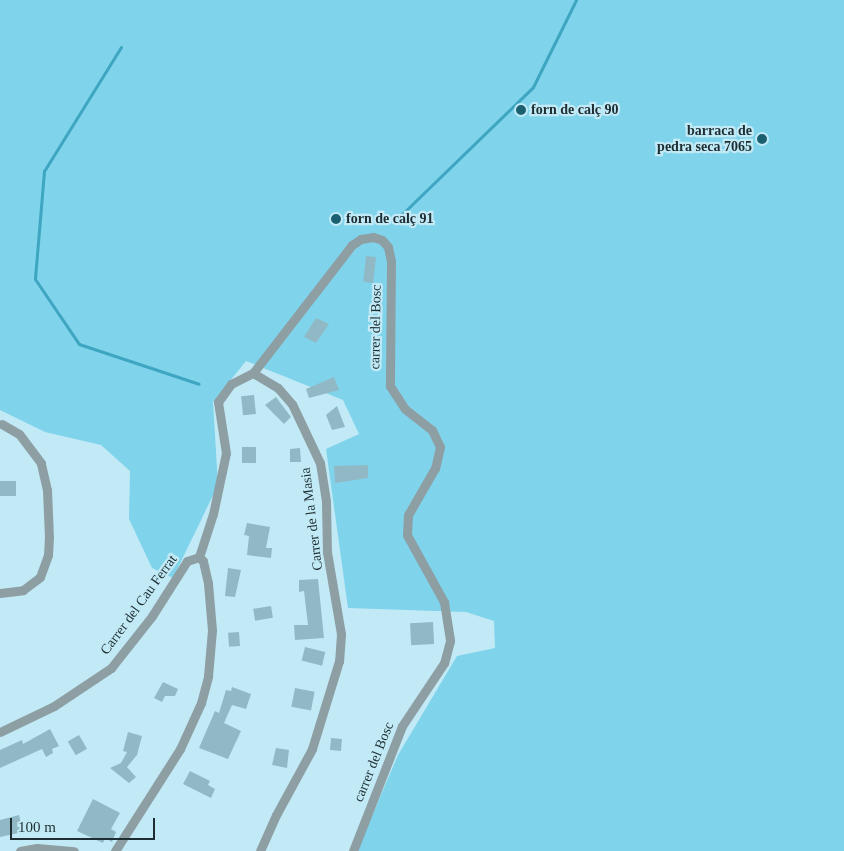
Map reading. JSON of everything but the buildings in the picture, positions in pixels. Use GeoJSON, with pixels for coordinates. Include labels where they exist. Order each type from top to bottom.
{"type":"FeatureCollection","features":[{"type":"Feature","properties":{"kind":"street","name":"carrer del Bosc"},"geometry":{"type":"LineString","coordinates":[[252,373],[352,245],[361,239],[373,236],[382,240],[388,247],[391,261],[390,386],[405,409],[432,430],[440,447],[435,468],[408,515],[407,535],[444,602],[450,640],[444,663],[402,726],[353,851]]}},
{"type":"Feature","properties":{"kind":"street"},"geometry":{"type":"LineString","coordinates":[[115,851],[180,749],[201,703],[208,676],[212,630],[205,567],[199,557],[214,514],[226,453],[218,402],[231,384],[252,373]]}},
{"type":"Feature","properties":{"kind":"street","name":"Carrer de la Masia"},"geometry":{"type":"LineString","coordinates":[[252,373],[278,388],[292,404],[320,463],[326,502],[327,552],[341,634],[338,661],[312,749],[276,815],[260,851]]}},
{"type":"Feature","properties":{"kind":"street"},"geometry":{"type":"LineString","coordinates":[[0,594],[23,590],[40,577],[48,555],[49,538],[48,490],[41,463],[19,434],[2,424]]}},
{"type":"Feature","properties":{"kind":"street","name":"Carrer del Cau Ferrat"},"geometry":{"type":"LineString","coordinates":[[0,732],[54,706],[111,668],[152,616],[187,561],[199,557]]}},
{"type":"Feature","properties":{"kind":"street"},"geometry":{"type":"LineString","coordinates":[[20,851],[36,848],[74,851]]}},
{"type":"Feature","properties":{"kind":"shaded area"},"geometry":{"type":"Polygon","coordinates":[[[0,0],[844,0],[844,851],[357,851],[398,755],[457,656],[495,648],[494,621],[466,612],[348,608],[326,449],[359,434],[343,400],[246,361],[213,402],[218,485],[173,578],[152,568],[129,519],[130,471],[101,445],[45,432],[0,410],[0,0]]]}},
{"type":"Feature","properties":{"kind":"waterway"},"geometry":{"type":"LineString","coordinates":[[398,218],[533,87],[576,0]]}},
{"type":"Feature","properties":{"kind":"waterway"},"geometry":{"type":"LineString","coordinates":[[121,47],[44,171],[35,279],[79,344],[199,384]]}},
{"type":"Feature","properties":{"kind":"place","name":"forn de calç 90"},"geometry":{"type":"Point","coordinates":[521,110]}},
{"type":"Feature","properties":{"kind":"place","name":"barraca de pedra seca 7065"},"geometry":{"type":"Point","coordinates":[762,139]}},
{"type":"Feature","properties":{"kind":"place","name":"forn de calç 91"},"geometry":{"type":"Point","coordinates":[336,219]}}]}
